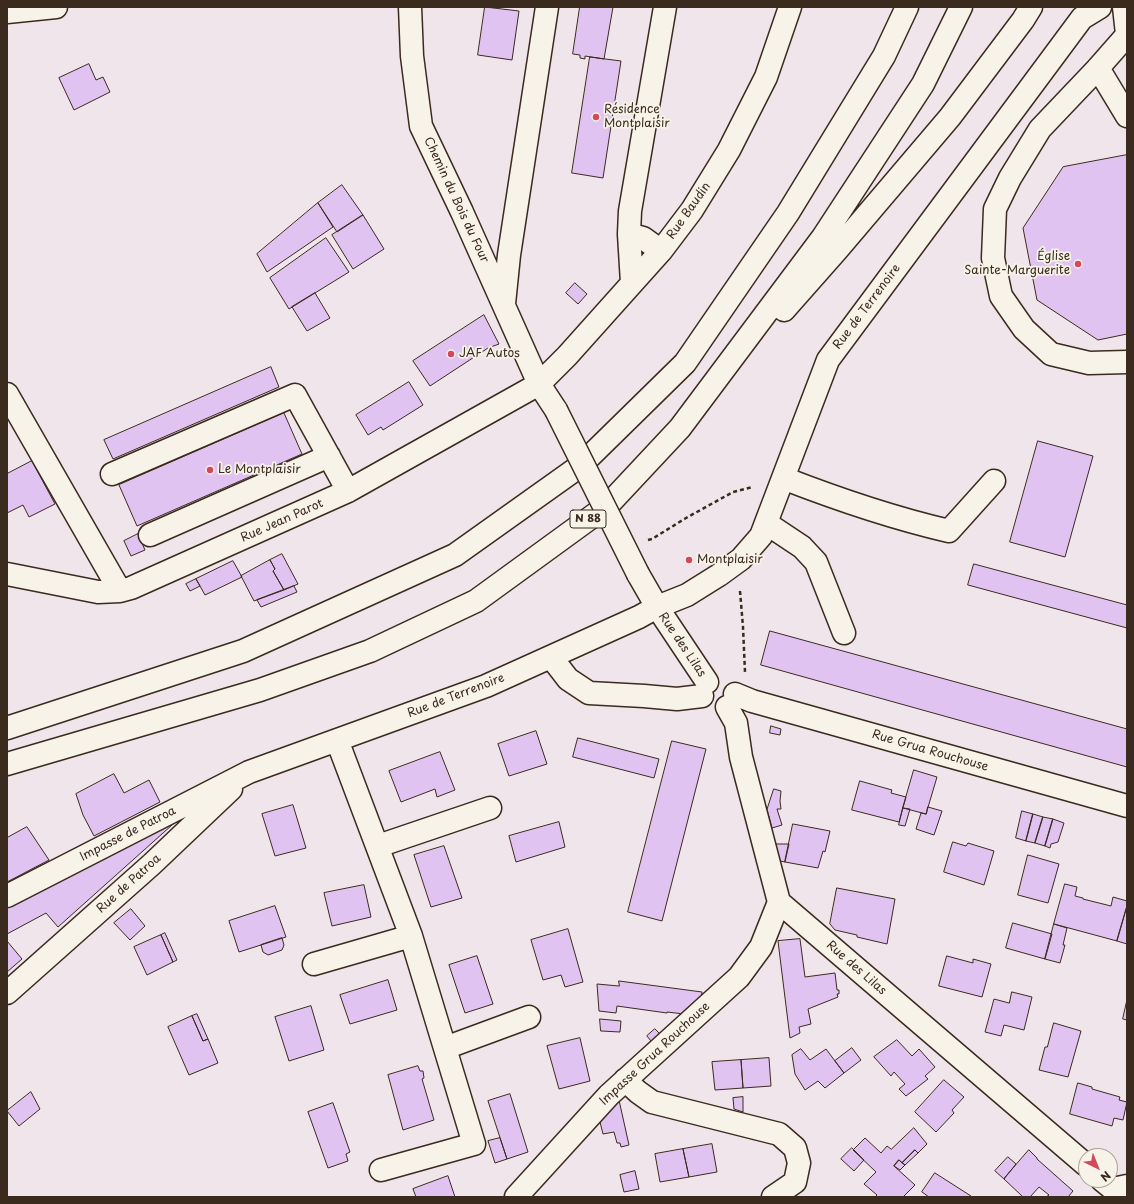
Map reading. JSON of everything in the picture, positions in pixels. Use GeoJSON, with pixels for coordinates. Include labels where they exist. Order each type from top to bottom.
{"type":"FeatureCollection","features":[{"type":"Feature","properties":{"kind":"main road"},"geometry":{"type":"LineString","coordinates":[[7,12],[56,7]]}},
{"type":"Feature","properties":{"kind":"main road","name":"Chemin du Bois du Four"},"geometry":{"type":"LineString","coordinates":[[410,7],[412,56],[421,126],[462,212],[539,384]]}},
{"type":"Feature","properties":{"kind":"main road"},"geometry":{"type":"LineString","coordinates":[[504,305],[509,255],[547,7]]}},
{"type":"Feature","properties":{"kind":"main road"},"geometry":{"type":"LineString","coordinates":[[632,283],[629,234],[630,211],[665,7]]}},
{"type":"Feature","properties":{"kind":"main road","name":"Rue Baudin"},"geometry":{"type":"LineString","coordinates":[[539,384],[567,356],[661,251],[692,210],[729,150],[766,77],[790,7]]}},
{"type":"Feature","properties":{"kind":"main road"},"geometry":{"type":"LineString","coordinates":[[7,728],[243,651],[455,555],[580,466],[684,363],[788,213],[884,56],[907,7]]}},
{"type":"Feature","properties":{"kind":"main road","name":"N 88"},"geometry":{"type":"LineString","coordinates":[[7,764],[260,690],[370,651],[476,601],[608,505],[680,428],[828,230],[924,84],[961,7]]}},
{"type":"Feature","properties":{"kind":"main road"},"geometry":{"type":"LineString","coordinates":[[680,428],[837,250],[950,117],[1023,20],[1031,7]]}},
{"type":"Feature","properties":{"kind":"main road","name":"Rue de Terrenoire"},"geometry":{"type":"LineString","coordinates":[[249,772],[486,686],[639,617],[657,607],[687,595],[741,559],[761,536],[828,360],[1082,18],[1100,7]]}},
{"type":"Feature","properties":{"kind":"main road"},"geometry":{"type":"LineString","coordinates":[[1124,7],[1127,34],[1098,68],[1040,129],[1010,178],[995,209],[992,258],[1002,296],[1024,329],[1052,354],[1089,363],[1127,362]]}},
{"type":"Feature","properties":{"kind":"main road"},"geometry":{"type":"LineString","coordinates":[[1098,68],[1127,116]]}},
{"type":"Feature","properties":{"kind":"main road"},"geometry":{"type":"LineString","coordinates":[[629,234],[642,238],[661,251]]}},
{"type":"Feature","properties":{"kind":"main road"},"geometry":{"type":"LineString","coordinates":[[539,384],[556,410],[638,574],[657,607]]}},
{"type":"Feature","properties":{"kind":"main road","name":"Rue Jean Parot"},"geometry":{"type":"LineString","coordinates":[[7,574],[98,592],[120,592],[348,491],[539,384]]}},
{"type":"Feature","properties":{"kind":"main road"},"geometry":{"type":"LineString","coordinates":[[7,394],[120,592]]}},
{"type":"Feature","properties":{"kind":"main road"},"geometry":{"type":"LineString","coordinates":[[112,474],[294,394],[348,491]]}},
{"type":"Feature","properties":{"kind":"main road"},"geometry":{"type":"LineString","coordinates":[[150,535],[329,456]]}},
{"type":"Feature","properties":{"kind":"main road"},"geometry":{"type":"LineString","coordinates":[[783,478],[820,492],[924,526],[949,531],[994,481]]}},
{"type":"Feature","properties":{"kind":"main road"},"geometry":{"type":"LineString","coordinates":[[766,523],[802,547],[816,562],[844,633]]}},
{"type":"Feature","properties":{"kind":"main road","name":"Rue des Lilas"},"geometry":{"type":"LineString","coordinates":[[657,607],[705,689]]}},
{"type":"Feature","properties":{"kind":"main road"},"geometry":{"type":"LineString","coordinates":[[551,657],[568,679],[589,693],[677,699],[705,689],[714,678],[721,677],[728,680],[733,687],[738,701],[736,723],[741,757],[779,902]]}},
{"type":"Feature","properties":{"kind":"main road","name":"Rue Grua Rouchouse"},"geometry":{"type":"LineString","coordinates":[[738,701],[1127,806]]}},
{"type":"Feature","properties":{"kind":"main road"},"geometry":{"type":"LineString","coordinates":[[337,740],[411,936],[474,1144],[381,1170]]}},
{"type":"Feature","properties":{"kind":"main road","name":"Impasse de Patroa"},"geometry":{"type":"LineString","coordinates":[[7,896],[249,772]]}},
{"type":"Feature","properties":{"kind":"main road","name":"Rue de Patroa"},"geometry":{"type":"LineString","coordinates":[[7,993],[152,864],[249,772]]}},
{"type":"Feature","properties":{"kind":"main road"},"geometry":{"type":"LineString","coordinates":[[378,846],[490,808]]}},
{"type":"Feature","properties":{"kind":"main road","name":"Rue des Lilas"},"geometry":{"type":"LineString","coordinates":[[779,902],[1078,1159]]}},
{"type":"Feature","properties":{"kind":"main road","name":"Impasse Grua Rouchouse"},"geometry":{"type":"LineString","coordinates":[[516,1197],[609,1095],[739,977],[761,947],[779,902]]}},
{"type":"Feature","properties":{"kind":"main road"},"geometry":{"type":"LineString","coordinates":[[314,964],[411,936]]}},
{"type":"Feature","properties":{"kind":"main road"},"geometry":{"type":"LineString","coordinates":[[445,1048],[529,1017]]}},
{"type":"Feature","properties":{"kind":"main road"},"geometry":{"type":"LineString","coordinates":[[625,1080],[652,1102],[779,1134],[795,1148],[799,1164],[794,1182],[773,1197]]}},
{"type":"Feature","properties":{"kind":"path"},"geometry":{"type":"LineString","coordinates":[[624,545],[652,539],[733,492],[783,478]]}},
{"type":"Feature","properties":{"kind":"path"},"geometry":{"type":"LineString","coordinates":[[735,595],[744,588]]}},
{"type":"Feature","properties":{"kind":"path"},"geometry":{"type":"LineString","coordinates":[[738,701],[746,681],[740,591]]}},
{"type":"Feature","properties":{"kind":"building"},"geometry":{"type":"Polygon","coordinates":[[[485,7],[519,11],[512,60],[478,55],[485,7]]]}},
{"type":"Feature","properties":{"kind":"building"},"geometry":{"type":"Polygon","coordinates":[[[580,7],[613,7],[604,59],[585,56],[585,59],[580,58],[580,55],[573,54],[580,7]]]}},
{"type":"Feature","properties":{"kind":"building","name":"Résidence Montplaisir"},"geometry":{"type":"Polygon","coordinates":[[[590,57],[621,61],[603,178],[572,173],[590,57]]]}},
{"type":"Feature","properties":{"kind":"building"},"geometry":{"type":"Polygon","coordinates":[[[89,64],[96,80],[103,77],[110,92],[74,110],[59,78],[89,64]]]}},
{"type":"Feature","properties":{"kind":"building","name":"Église Sainte-Marguerite"},"geometry":{"type":"Polygon","coordinates":[[[1127,155],[1127,334],[1098,340],[1037,300],[1023,228],[1063,167],[1127,155]]]}},
{"type":"Feature","properties":{"kind":"building"},"geometry":{"type":"Polygon","coordinates":[[[342,185],[363,215],[337,232],[318,203],[342,185]]]}},
{"type":"Feature","properties":{"kind":"building"},"geometry":{"type":"Polygon","coordinates":[[[318,203],[333,227],[267,272],[257,254],[318,203]]]}},
{"type":"Feature","properties":{"kind":"building"},"geometry":{"type":"Polygon","coordinates":[[[363,215],[384,249],[353,269],[332,235],[363,215]]]}},
{"type":"Feature","properties":{"kind":"building"},"geometry":{"type":"Polygon","coordinates":[[[326,238],[349,272],[289,309],[270,278],[326,238]]]}},
{"type":"Feature","properties":{"kind":"building"},"geometry":{"type":"Polygon","coordinates":[[[575,283],[587,294],[578,304],[566,293],[575,283]]]}},
{"type":"Feature","properties":{"kind":"building"},"geometry":{"type":"Polygon","coordinates":[[[315,293],[330,318],[307,331],[292,307],[315,293]]]}},
{"type":"Feature","properties":{"kind":"building","name":"JAF Autos"},"geometry":{"type":"Polygon","coordinates":[[[484,315],[499,344],[488,348],[430,386],[413,361],[484,315]]]}},
{"type":"Feature","properties":{"kind":"building"},"geometry":{"type":"Polygon","coordinates":[[[271,367],[279,387],[113,459],[104,440],[271,367]]]}},
{"type":"Feature","properties":{"kind":"building"},"geometry":{"type":"Polygon","coordinates":[[[409,382],[423,405],[383,430],[381,427],[368,435],[356,415],[409,382]]]}},
{"type":"Feature","properties":{"kind":"building","name":"Le Montplaisir"},"geometry":{"type":"Polygon","coordinates":[[[284,413],[302,454],[137,526],[119,485],[284,413]]]}},
{"type":"Feature","properties":{"kind":"building"},"geometry":{"type":"Polygon","coordinates":[[[1038,441],[1093,456],[1065,557],[1010,542],[1038,441]]]}},
{"type":"Feature","properties":{"kind":"building"},"geometry":{"type":"Polygon","coordinates":[[[32,461],[55,504],[29,517],[23,505],[7,513],[7,474],[32,461]]]}},
{"type":"Feature","properties":{"kind":"building"},"geometry":{"type":"Polygon","coordinates":[[[138,534],[145,550],[131,556],[124,541],[138,534]]]}},
{"type":"Feature","properties":{"kind":"building"},"geometry":{"type":"Polygon","coordinates":[[[282,554],[298,584],[284,590],[273,571],[275,569],[270,560],[282,554]]]}},
{"type":"Feature","properties":{"kind":"building"},"geometry":{"type":"Polygon","coordinates":[[[270,560],[275,569],[273,571],[284,590],[254,601],[241,576],[270,560]]]}},
{"type":"Feature","properties":{"kind":"building"},"geometry":{"type":"Polygon","coordinates":[[[233,561],[242,577],[205,595],[196,579],[233,561]]]}},
{"type":"Feature","properties":{"kind":"building"},"geometry":{"type":"Polygon","coordinates":[[[974,564],[1127,605],[1127,628],[968,585],[974,564]]]}},
{"type":"Feature","properties":{"kind":"building"},"geometry":{"type":"Polygon","coordinates":[[[196,579],[200,586],[190,591],[186,584],[196,579]]]}},
{"type":"Feature","properties":{"kind":"building"},"geometry":{"type":"Polygon","coordinates":[[[294,586],[297,592],[261,607],[257,600],[294,586]]]}},
{"type":"Feature","properties":{"kind":"building"},"geometry":{"type":"Polygon","coordinates":[[[770,631],[1127,729],[1127,767],[761,665],[770,631]]]}},
{"type":"Feature","properties":{"kind":"building"},"geometry":{"type":"Polygon","coordinates":[[[771,726],[781,729],[780,735],[770,733],[771,726]]]}},
{"type":"Feature","properties":{"kind":"building"},"geometry":{"type":"Polygon","coordinates":[[[536,731],[547,764],[509,776],[498,744],[536,731]]]}},
{"type":"Feature","properties":{"kind":"building"},"geometry":{"type":"Polygon","coordinates":[[[578,738],[659,759],[654,778],[573,757],[578,738]]]}},
{"type":"Feature","properties":{"kind":"building"},"geometry":{"type":"Polygon","coordinates":[[[672,741],[706,749],[662,921],[628,912],[672,741]]]}},
{"type":"Feature","properties":{"kind":"building"},"geometry":{"type":"Polygon","coordinates":[[[440,752],[455,790],[437,797],[435,789],[401,802],[389,771],[440,752]]]}},
{"type":"Feature","properties":{"kind":"building"},"geometry":{"type":"Polygon","coordinates":[[[914,770],[937,777],[926,814],[903,808],[914,770]]]}},
{"type":"Feature","properties":{"kind":"building"},"geometry":{"type":"Polygon","coordinates":[[[114,774],[124,793],[149,780],[160,802],[94,836],[83,815],[76,794],[114,774]]]}},
{"type":"Feature","properties":{"kind":"building"},"geometry":{"type":"Polygon","coordinates":[[[860,781],[892,790],[891,793],[906,797],[899,822],[852,810],[860,781]]]}},
{"type":"Feature","properties":{"kind":"building"},"geometry":{"type":"Polygon","coordinates":[[[774,789],[781,791],[781,809],[777,809],[782,825],[772,828],[767,810],[774,789]]]}},
{"type":"Feature","properties":{"kind":"building"},"geometry":{"type":"Polygon","coordinates":[[[293,805],[306,848],[275,856],[262,814],[293,805]]]}},
{"type":"Feature","properties":{"kind":"building"},"geometry":{"type":"Polygon","coordinates":[[[928,807],[942,811],[934,835],[916,829],[921,813],[926,814],[928,807]]]}},
{"type":"Feature","properties":{"kind":"building"},"geometry":{"type":"Polygon","coordinates":[[[903,808],[910,809],[905,826],[899,825],[903,808]]]}},
{"type":"Feature","properties":{"kind":"building"},"geometry":{"type":"Polygon","coordinates":[[[1022,811],[1033,814],[1026,841],[1016,838],[1022,811]]]}},
{"type":"Feature","properties":{"kind":"building"},"geometry":{"type":"Polygon","coordinates":[[[1033,814],[1043,817],[1035,843],[1026,841],[1033,814]]]}},
{"type":"Feature","properties":{"kind":"building"},"geometry":{"type":"Polygon","coordinates":[[[1043,817],[1053,819],[1045,846],[1035,843],[1043,817]]]}},
{"type":"Feature","properties":{"kind":"building"},"geometry":{"type":"Polygon","coordinates":[[[1053,819],[1064,823],[1058,842],[1051,844],[1050,848],[1045,846],[1053,819]]]}},
{"type":"Feature","properties":{"kind":"building"},"geometry":{"type":"Polygon","coordinates":[[[170,822],[172,825],[58,927],[46,913],[7,934],[7,907],[170,822]]]}},
{"type":"Feature","properties":{"kind":"building"},"geometry":{"type":"Polygon","coordinates":[[[559,822],[565,847],[516,862],[509,836],[559,822]]]}},
{"type":"Feature","properties":{"kind":"building"},"geometry":{"type":"Polygon","coordinates":[[[793,824],[830,831],[825,852],[823,851],[818,868],[785,862],[793,824]]]}},
{"type":"Feature","properties":{"kind":"building"},"geometry":{"type":"Polygon","coordinates":[[[27,827],[49,860],[7,882],[7,838],[27,827]]]}},
{"type":"Feature","properties":{"kind":"building"},"geometry":{"type":"Polygon","coordinates":[[[953,842],[966,846],[968,843],[994,851],[984,885],[944,872],[953,842]]]}},
{"type":"Feature","properties":{"kind":"building"},"geometry":{"type":"Polygon","coordinates":[[[776,844],[789,844],[785,862],[780,861],[776,844]]]}},
{"type":"Feature","properties":{"kind":"building"},"geometry":{"type":"Polygon","coordinates":[[[444,846],[462,898],[431,907],[414,855],[444,846]]]}},
{"type":"Feature","properties":{"kind":"building"},"geometry":{"type":"Polygon","coordinates":[[[1028,855],[1059,864],[1048,903],[1018,895],[1028,855]]]}},
{"type":"Feature","properties":{"kind":"building"},"geometry":{"type":"Polygon","coordinates":[[[1065,884],[1077,887],[1075,896],[1083,899],[1111,906],[1113,897],[1127,901],[1127,906],[1117,941],[1054,924],[1065,884]]]}},
{"type":"Feature","properties":{"kind":"building"},"geometry":{"type":"Polygon","coordinates":[[[364,885],[371,917],[332,926],[324,893],[364,885]]]}},
{"type":"Feature","properties":{"kind":"building"},"geometry":{"type":"Polygon","coordinates":[[[837,888],[895,899],[887,944],[835,930],[830,924],[837,888]]]}},
{"type":"Feature","properties":{"kind":"building"},"geometry":{"type":"Polygon","coordinates":[[[275,906],[286,937],[239,952],[229,921],[275,906]]]}},
{"type":"Feature","properties":{"kind":"building"},"geometry":{"type":"Polygon","coordinates":[[[1127,906],[1127,944],[1117,941],[1127,906]]]}},
{"type":"Feature","properties":{"kind":"building"},"geometry":{"type":"Polygon","coordinates":[[[131,909],[145,926],[130,940],[114,923],[131,909]]]}},
{"type":"Feature","properties":{"kind":"building"},"geometry":{"type":"Polygon","coordinates":[[[1013,923],[1052,934],[1045,959],[1006,948],[1013,923]]]}},
{"type":"Feature","properties":{"kind":"building"},"geometry":{"type":"Polygon","coordinates":[[[1054,924],[1067,928],[1063,945],[1065,945],[1060,963],[1045,959],[1054,924]]]}},
{"type":"Feature","properties":{"kind":"building"},"geometry":{"type":"Polygon","coordinates":[[[568,929],[583,982],[565,987],[561,975],[543,980],[531,940],[568,929]]]}},
{"type":"Feature","properties":{"kind":"building"},"geometry":{"type":"Polygon","coordinates":[[[165,933],[177,960],[173,962],[161,935],[165,933]]]}},
{"type":"Feature","properties":{"kind":"building"},"geometry":{"type":"Polygon","coordinates":[[[161,935],[173,962],[147,975],[134,947],[161,935]]]}},
{"type":"Feature","properties":{"kind":"building"},"geometry":{"type":"Polygon","coordinates":[[[282,938],[284,945],[282,950],[268,955],[263,952],[261,945],[282,938]]]}},
{"type":"Feature","properties":{"kind":"building"},"geometry":{"type":"Polygon","coordinates":[[[800,939],[805,977],[835,973],[837,990],[839,990],[839,994],[837,994],[838,997],[808,1009],[811,1024],[799,1027],[800,1033],[790,1038],[778,941],[800,939]]]}},
{"type":"Feature","properties":{"kind":"building"},"geometry":{"type":"Polygon","coordinates":[[[7,941],[22,959],[7,972],[7,941]]]}},
{"type":"Feature","properties":{"kind":"building"},"geometry":{"type":"Polygon","coordinates":[[[477,956],[493,1004],[465,1013],[449,965],[477,956]]]}},
{"type":"Feature","properties":{"kind":"building"},"geometry":{"type":"Polygon","coordinates":[[[947,956],[973,963],[973,959],[991,964],[982,997],[939,986],[947,956]]]}},
{"type":"Feature","properties":{"kind":"building"},"geometry":{"type":"Polygon","coordinates":[[[388,980],[397,1010],[350,1024],[340,995],[388,980]]]}},
{"type":"Feature","properties":{"kind":"building"},"geometry":{"type":"Polygon","coordinates":[[[619,981],[702,992],[701,999],[684,1014],[617,1006],[616,1013],[599,1011],[597,984],[619,986],[619,981]]]}},
{"type":"Feature","properties":{"kind":"building"},"geometry":{"type":"Polygon","coordinates":[[[1012,992],[1032,997],[1024,1030],[1004,1025],[1001,1036],[985,1032],[994,999],[1009,1003],[1012,992]]]}},
{"type":"Feature","properties":{"kind":"building"},"geometry":{"type":"Polygon","coordinates":[[[1127,1000],[1127,1020],[1123,1019],[1127,1000]]]}},
{"type":"Feature","properties":{"kind":"building"},"geometry":{"type":"Polygon","coordinates":[[[311,1006],[324,1050],[289,1061],[275,1017],[311,1006]]]}},
{"type":"Feature","properties":{"kind":"building"},"geometry":{"type":"Polygon","coordinates":[[[197,1014],[208,1039],[203,1041],[192,1016],[197,1014]]]}},
{"type":"Feature","properties":{"kind":"building"},"geometry":{"type":"Polygon","coordinates":[[[192,1016],[203,1041],[208,1039],[218,1063],[189,1075],[168,1027],[192,1016]]]}},
{"type":"Feature","properties":{"kind":"building"},"geometry":{"type":"Polygon","coordinates":[[[600,1019],[621,1021],[620,1032],[601,1031],[600,1019]]]}},
{"type":"Feature","properties":{"kind":"building"},"geometry":{"type":"Polygon","coordinates":[[[1054,1023],[1081,1031],[1068,1077],[1039,1070],[1045,1047],[1047,1047],[1054,1023]]]}},
{"type":"Feature","properties":{"kind":"building"},"geometry":{"type":"Polygon","coordinates":[[[655,1029],[661,1035],[649,1045],[648,1044],[651,1041],[647,1036],[655,1029]]]}},
{"type":"Feature","properties":{"kind":"building"},"geometry":{"type":"Polygon","coordinates":[[[580,1038],[590,1081],[559,1089],[547,1046],[580,1038]]]}},
{"type":"Feature","properties":{"kind":"building"},"geometry":{"type":"Polygon","coordinates":[[[897,1040],[912,1056],[919,1049],[935,1067],[925,1076],[928,1079],[906,1096],[899,1089],[905,1084],[894,1072],[891,1076],[874,1057],[897,1040]]]}},
{"type":"Feature","properties":{"kind":"building"},"geometry":{"type":"Polygon","coordinates":[[[852,1048],[861,1060],[844,1073],[835,1061],[852,1048]]]}},
{"type":"Feature","properties":{"kind":"building"},"geometry":{"type":"Polygon","coordinates":[[[801,1049],[810,1060],[826,1049],[844,1073],[825,1088],[818,1081],[805,1090],[795,1074],[792,1055],[801,1049]]]}},
{"type":"Feature","properties":{"kind":"building"},"geometry":{"type":"Polygon","coordinates":[[[769,1058],[771,1086],[743,1088],[741,1060],[769,1058]]]}},
{"type":"Feature","properties":{"kind":"building"},"geometry":{"type":"Polygon","coordinates":[[[741,1060],[743,1088],[715,1090],[712,1062],[741,1060]]]}},
{"type":"Feature","properties":{"kind":"building"},"geometry":{"type":"Polygon","coordinates":[[[418,1066],[420,1071],[423,1071],[424,1078],[422,1079],[434,1120],[403,1130],[388,1075],[418,1066]]]}},
{"type":"Feature","properties":{"kind":"building"},"geometry":{"type":"Polygon","coordinates":[[[944,1080],[964,1097],[952,1110],[954,1113],[936,1132],[915,1112],[944,1080]]]}},
{"type":"Feature","properties":{"kind":"building"},"geometry":{"type":"Polygon","coordinates":[[[1078,1083],[1092,1087],[1092,1089],[1120,1097],[1119,1100],[1127,1102],[1123,1120],[1114,1118],[1112,1126],[1070,1114],[1078,1083]]]}},
{"type":"Feature","properties":{"kind":"building"},"geometry":{"type":"Polygon","coordinates":[[[31,1092],[40,1109],[19,1126],[7,1111],[31,1092]]]}},
{"type":"Feature","properties":{"kind":"building"},"geometry":{"type":"Polygon","coordinates":[[[510,1094],[528,1152],[507,1159],[488,1101],[510,1094]]]}},
{"type":"Feature","properties":{"kind":"building"},"geometry":{"type":"Polygon","coordinates":[[[743,1097],[743,1112],[734,1109],[733,1098],[743,1097]]]}},
{"type":"Feature","properties":{"kind":"building"},"geometry":{"type":"Polygon","coordinates":[[[619,1100],[629,1145],[621,1147],[620,1143],[617,1143],[614,1132],[603,1134],[599,1118],[619,1100]]]}},
{"type":"Feature","properties":{"kind":"building"},"geometry":{"type":"Polygon","coordinates":[[[333,1103],[350,1152],[346,1154],[348,1161],[328,1168],[308,1112],[333,1103]]]}},
{"type":"Feature","properties":{"kind":"building"},"geometry":{"type":"Polygon","coordinates":[[[914,1128],[927,1144],[918,1153],[915,1150],[902,1163],[899,1160],[894,1166],[915,1185],[903,1197],[875,1197],[877,1195],[864,1184],[876,1172],[853,1150],[865,1138],[881,1153],[887,1146],[891,1149],[914,1128]]]}},
{"type":"Feature","properties":{"kind":"building"},"geometry":{"type":"Polygon","coordinates":[[[500,1138],[507,1159],[495,1163],[488,1141],[500,1138]]]}},
{"type":"Feature","properties":{"kind":"building"},"geometry":{"type":"Polygon","coordinates":[[[712,1144],[717,1172],[689,1177],[683,1149],[712,1144]]]}},
{"type":"Feature","properties":{"kind":"building"},"geometry":{"type":"Polygon","coordinates":[[[852,1148],[864,1160],[854,1171],[841,1159],[852,1148]]]}},
{"type":"Feature","properties":{"kind":"building"},"geometry":{"type":"Polygon","coordinates":[[[683,1149],[689,1177],[660,1182],[655,1154],[683,1149]]]}},
{"type":"Feature","properties":{"kind":"building"},"geometry":{"type":"Polygon","coordinates":[[[915,1150],[918,1153],[905,1165],[902,1163],[915,1150]]]}},
{"type":"Feature","properties":{"kind":"building"},"geometry":{"type":"Polygon","coordinates":[[[1029,1150],[1073,1191],[1068,1197],[1046,1197],[1049,1195],[1039,1187],[1030,1197],[1023,1197],[1004,1179],[1029,1150]]]}},
{"type":"Feature","properties":{"kind":"building"},"geometry":{"type":"Polygon","coordinates":[[[1008,1157],[1016,1164],[1004,1179],[995,1171],[1008,1157]]]}},
{"type":"Feature","properties":{"kind":"building"},"geometry":{"type":"Polygon","coordinates":[[[899,1160],[905,1165],[900,1170],[894,1166],[899,1160]]]}},
{"type":"Feature","properties":{"kind":"building"},"geometry":{"type":"Polygon","coordinates":[[[635,1171],[639,1189],[624,1192],[620,1175],[635,1171]]]}},
{"type":"Feature","properties":{"kind":"building"},"geometry":{"type":"Polygon","coordinates":[[[935,1173],[971,1196],[929,1197],[922,1192],[935,1173]]]}},
{"type":"Feature","properties":{"kind":"building"},"geometry":{"type":"Polygon","coordinates":[[[448,1176],[455,1197],[416,1197],[413,1189],[448,1176]]]}},
{"type":"Feature","properties":{"kind":"place","name":"Résidence Montplaisir"},"geometry":{"type":"Point","coordinates":[596,117]}},
{"type":"Feature","properties":{"kind":"place","name":"Église Sainte-Marguerite"},"geometry":{"type":"Point","coordinates":[1078,264]}},
{"type":"Feature","properties":{"kind":"place","name":"JAF Autos"},"geometry":{"type":"Point","coordinates":[451,354]}},
{"type":"Feature","properties":{"kind":"place","name":"Le Montplaisir"},"geometry":{"type":"Point","coordinates":[210,470]}},
{"type":"Feature","properties":{"kind":"place","name":"Montplaisir"},"geometry":{"type":"Point","coordinates":[689,560]}}]}
